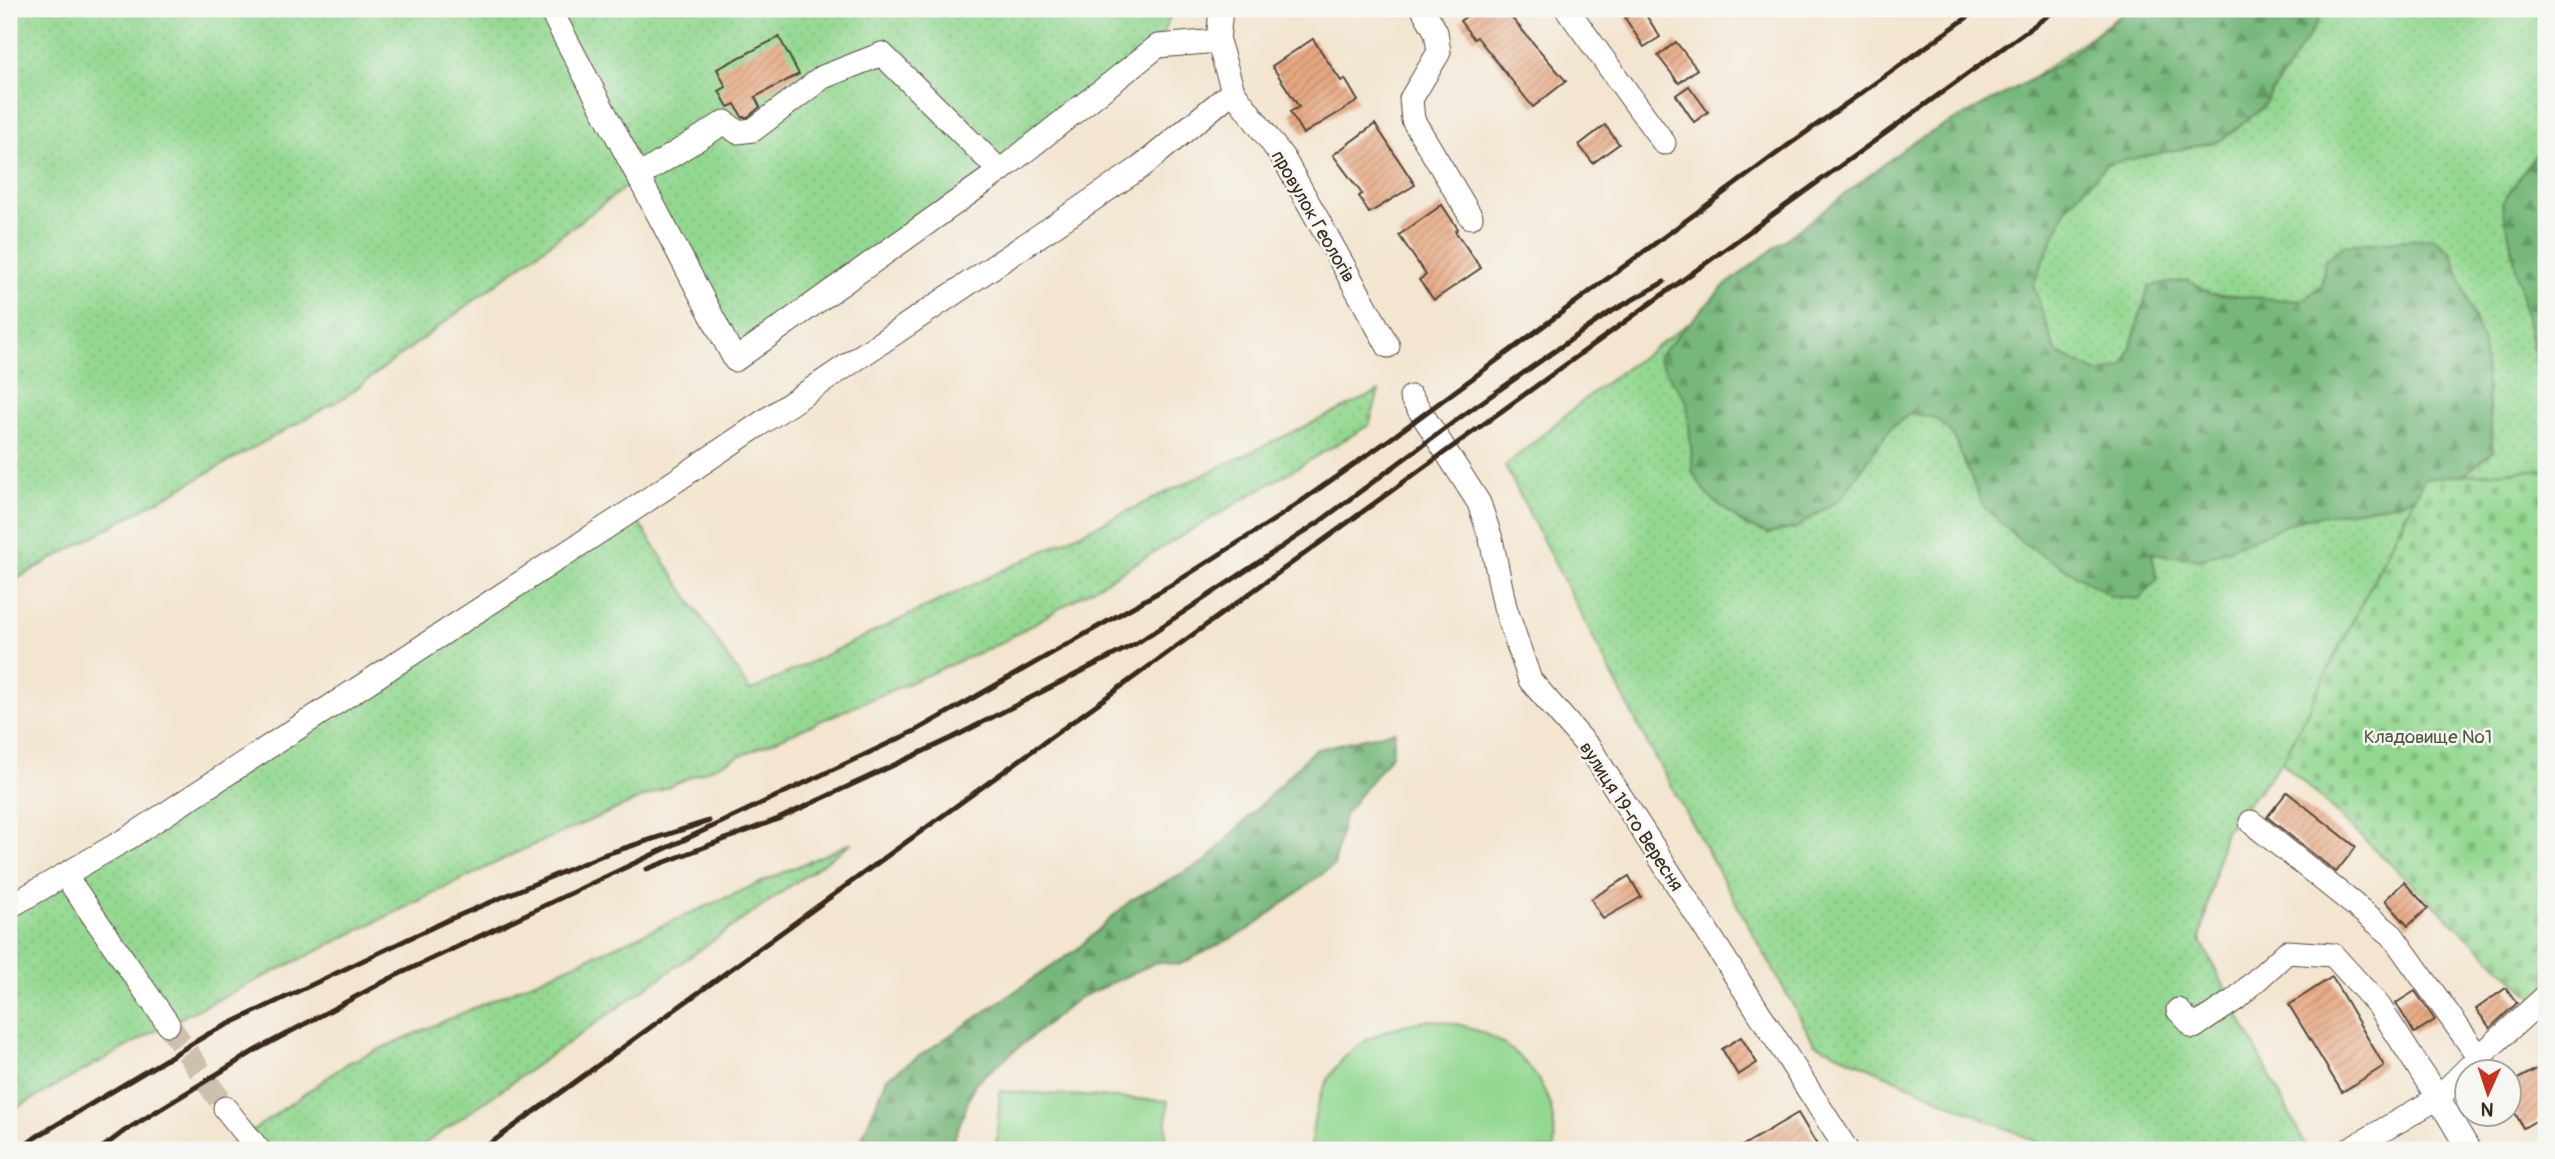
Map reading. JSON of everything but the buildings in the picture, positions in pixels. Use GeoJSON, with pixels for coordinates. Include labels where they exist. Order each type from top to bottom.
{"type":"FeatureCollection","features":[{"type":"Feature","properties":{"kind":"street"},"geometry":{"type":"LineString","coordinates":[[550,9],[735,360],[1000,171],[1158,46],[1218,41]]}},
{"type":"Feature","properties":{"kind":"street","name":"провулок Геологів"},"geometry":{"type":"LineString","coordinates":[[1221,9],[1218,41],[1233,92],[1284,159],[1388,346]]}},
{"type":"Feature","properties":{"kind":"street"},"geometry":{"type":"LineString","coordinates":[[1423,9],[1436,32],[1438,52],[1411,99],[1412,120],[1471,217]]}},
{"type":"Feature","properties":{"kind":"street"},"geometry":{"type":"LineString","coordinates":[[1567,9],[1664,143]]}},
{"type":"Feature","properties":{"kind":"street"},"geometry":{"type":"LineString","coordinates":[[639,176],[725,122],[737,132],[753,130],[823,77],[882,54],[1000,171]]}},
{"type":"Feature","properties":{"kind":"street"},"geometry":{"type":"LineString","coordinates":[[9,907],[131,837],[631,511],[1141,167],[1233,92]]}},
{"type":"Feature","properties":{"kind":"street","name":"вулиця 19-го Вересня"},"geometry":{"type":"LineString","coordinates":[[1411,397],[1479,503],[1491,540],[1505,607],[1530,680],[1591,750],[1847,1150]]}},
{"type":"Feature","properties":{"kind":"street"},"geometry":{"type":"LineString","coordinates":[[2251,822],[2392,935],[2479,1057]]}},
{"type":"Feature","properties":{"kind":"street"},"geometry":{"type":"LineString","coordinates":[[65,874],[168,1024]]}},
{"type":"Feature","properties":{"kind":"street"},"geometry":{"type":"LineString","coordinates":[[2178,1010],[2194,1027],[2236,999],[2287,952],[2333,955],[2379,1006],[2469,1150]]}},
{"type":"Feature","properties":{"kind":"street"},"geometry":{"type":"LineString","coordinates":[[2349,1150],[2438,1098],[2546,996]]}},
{"type":"Feature","properties":{"kind":"street"},"geometry":{"type":"LineString","coordinates":[[225,1108],[259,1150]]}},
{"type":"Feature","properties":{"kind":"green space"},"geometry":{"type":"Polygon","coordinates":[[[9,9],[1173,9],[1158,46],[735,360],[631,183],[345,397],[9,583],[9,9]]]}},
{"type":"Feature","properties":{"kind":"green space"},"geometry":{"type":"Polygon","coordinates":[[[2129,9],[2546,9],[2546,469],[2424,478],[2282,762],[2224,833],[2200,939],[2306,1146],[2299,1150],[2055,1150],[1814,1043],[1647,743],[1505,466],[1597,389],[2129,9]]]}},
{"type":"Feature","properties":{"kind":"green space"},"geometry":{"type":"Polygon","coordinates":[[[2129,9],[2326,9],[2261,109],[2220,141],[2107,164],[2067,207],[2033,285],[2056,352],[2100,374],[2125,365],[2149,286],[2188,280],[2210,294],[2302,301],[2322,284],[2325,260],[2344,245],[2433,238],[2451,251],[2483,344],[2493,451],[2465,474],[2401,503],[2301,519],[2201,560],[2152,553],[2157,579],[2140,599],[2113,597],[2021,542],[1983,506],[1953,435],[1935,418],[1911,413],[1890,429],[1842,497],[1796,528],[1768,534],[1745,525],[1707,495],[1693,473],[1687,402],[1657,358],[1722,288],[1913,142],[2057,66],[2129,9]]]}},
{"type":"Feature","properties":{"kind":"green space"},"geometry":{"type":"Polygon","coordinates":[[[2546,139],[2546,397],[2540,381],[2502,203],[2546,139]]]}},
{"type":"Feature","properties":{"kind":"green space"},"geometry":{"type":"Polygon","coordinates":[[[1379,391],[1369,425],[1001,643],[522,850],[168,1024],[9,1112],[9,907],[631,511],[750,691],[1379,391]]]}},
{"type":"Feature","properties":{"kind":"green space","name":"Кладовище №1"},"geometry":{"type":"Polygon","coordinates":[[[2546,469],[2546,1010],[2282,762],[2425,478],[2546,469]]]}},
{"type":"Feature","properties":{"kind":"green space"},"geometry":{"type":"Polygon","coordinates":[[[1395,731],[1392,754],[1344,815],[1334,865],[1248,930],[1179,965],[1157,962],[1079,998],[975,1083],[950,1150],[857,1150],[887,1078],[1076,950],[1131,900],[1206,861],[1314,750],[1395,731]]]}},
{"type":"Feature","properties":{"kind":"green space"},"geometry":{"type":"Polygon","coordinates":[[[853,842],[416,1150],[225,1150],[348,1063],[853,842]]]}},
{"type":"Feature","properties":{"kind":"green space"},"geometry":{"type":"Polygon","coordinates":[[[1432,1020],[1458,1024],[1482,1032],[1522,1059],[1537,1077],[1548,1099],[1554,1123],[1554,1150],[1311,1150],[1320,1098],[1343,1059],[1360,1044],[1381,1033],[1432,1020]]]}},
{"type":"Feature","properties":{"kind":"green space"},"geometry":{"type":"Polygon","coordinates":[[[1000,1091],[1168,1101],[1165,1150],[996,1150],[1000,1091]]]}},
{"type":"Feature","properties":{"kind":"tunnel"},"geometry":{"type":"LineString","coordinates":[[168,1024],[225,1108]]}},
{"type":"Feature","properties":{"kind":"railway"},"geometry":{"type":"LineString","coordinates":[[99,1150],[123,1132],[256,1050],[391,978],[917,730],[1173,584],[1280,516],[1393,437],[1787,146],[1979,9]]}},
{"type":"Feature","properties":{"kind":"railway"},"geometry":{"type":"LineString","coordinates":[[481,1150],[2057,9]]}},
{"type":"Feature","properties":{"kind":"railway"},"geometry":{"type":"LineString","coordinates":[[647,869],[778,819],[952,738],[1137,643],[1319,522],[1462,416],[1609,313],[1664,282]]}},
{"type":"Feature","properties":{"kind":"railway"},"geometry":{"type":"LineString","coordinates":[[19,1150],[36,1137],[210,1033],[448,920],[603,855],[709,821]]}}]}
